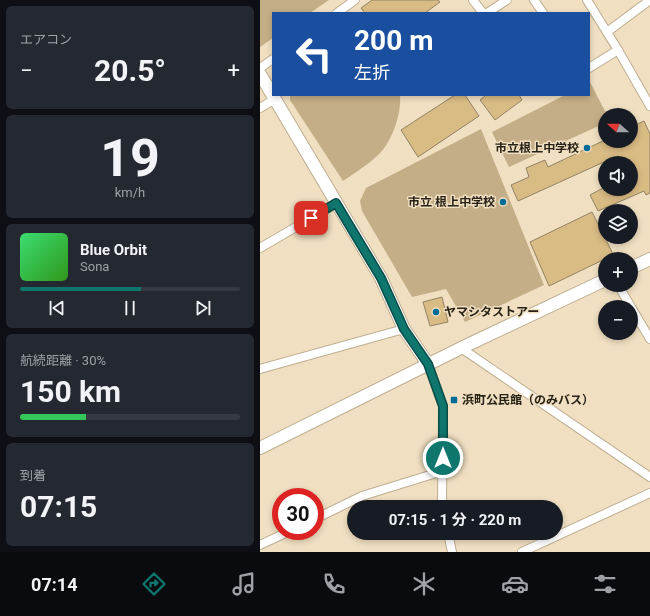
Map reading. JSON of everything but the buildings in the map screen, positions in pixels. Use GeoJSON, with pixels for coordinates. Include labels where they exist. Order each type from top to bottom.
{"type":"FeatureCollection","features":[{"type":"Feature","properties":{"kind":"street"},"geometry":{"type":"LineString","coordinates":[[338,12],[355,0]]}},
{"type":"Feature","properties":{"kind":"street"},"geometry":{"type":"LineString","coordinates":[[473,0],[482,12]]}},
{"type":"Feature","properties":{"kind":"street"},"geometry":{"type":"LineString","coordinates":[[489,12],[507,0]]}},
{"type":"Feature","properties":{"kind":"street"},"geometry":{"type":"LineString","coordinates":[[534,0],[542,12]]}},
{"type":"Feature","properties":{"kind":"street"},"geometry":{"type":"LineString","coordinates":[[588,0],[650,106]]}},
{"type":"Feature","properties":{"kind":"street"},"geometry":{"type":"LineString","coordinates":[[607,32],[650,0]]}},
{"type":"Feature","properties":{"kind":"street"},"geometry":{"type":"LineString","coordinates":[[590,67],[618,50]]}},
{"type":"Feature","properties":{"kind":"street"},"geometry":{"type":"LineString","coordinates":[[260,68],[272,59]]}},
{"type":"Feature","properties":{"kind":"street"},"geometry":{"type":"LineString","coordinates":[[260,74],[272,94]]}},
{"type":"Feature","properties":{"kind":"street"},"geometry":{"type":"LineString","coordinates":[[273,96],[381,278],[404,329],[428,364],[443,406],[442,500]]}},
{"type":"Feature","properties":{"kind":"street"},"geometry":{"type":"LineString","coordinates":[[260,108],[275,99]]}},
{"type":"Feature","properties":{"kind":"street"},"geometry":{"type":"LineString","coordinates":[[260,248],[336,203]]}},
{"type":"Feature","properties":{"kind":"street"},"geometry":{"type":"LineString","coordinates":[[638,265],[650,259]]}},
{"type":"Feature","properties":{"kind":"street"},"geometry":{"type":"LineString","coordinates":[[260,448],[428,364],[598,283]]}},
{"type":"Feature","properties":{"kind":"street"},"geometry":{"type":"LineString","coordinates":[[622,292],[650,339]]}},
{"type":"Feature","properties":{"kind":"street"},"geometry":{"type":"LineString","coordinates":[[260,369],[404,329]]}},
{"type":"Feature","properties":{"kind":"street"},"geometry":{"type":"LineString","coordinates":[[461,348],[650,477]]}},
{"type":"Feature","properties":{"kind":"street"},"geometry":{"type":"LineString","coordinates":[[324,515],[362,496],[443,471]]}},
{"type":"Feature","properties":{"kind":"street"},"geometry":{"type":"LineString","coordinates":[[525,551],[650,493]]}},
{"type":"Feature","properties":{"kind":"street"},"geometry":{"type":"LineString","coordinates":[[260,545],[272,539]]}},
{"type":"Feature","properties":{"kind":"street"},"geometry":{"type":"LineString","coordinates":[[449,540],[452,552]]}},
{"type":"Feature","properties":{"kind":"shaded area"},"geometry":{"type":"Polygon","coordinates":[[[260,0],[329,0],[311,12],[272,12],[272,39],[260,47],[260,0]]]}},
{"type":"Feature","properties":{"kind":"shaded area"},"geometry":{"type":"Polygon","coordinates":[[[590,82],[603,108],[598,108],[598,126],[509,167],[492,132],[563,96],[590,96],[590,82]]]}},
{"type":"Feature","properties":{"kind":"shaded area"},"geometry":{"type":"Polygon","coordinates":[[[290,96],[400,96],[397,120],[391,137],[386,145],[372,160],[343,181],[290,100],[290,96]]]}},
{"type":"Feature","properties":{"kind":"shaded area"},"geometry":{"type":"Polygon","coordinates":[[[481,129],[544,285],[465,322],[446,289],[412,297],[362,211],[360,201],[366,188],[481,129]]]}},
{"type":"Feature","properties":{"kind":"place","name":"市立根上中学校"},"geometry":{"type":"Point","coordinates":[587,148]}},
{"type":"Feature","properties":{"kind":"place","name":"市立 根上中学校"},"geometry":{"type":"Point","coordinates":[503,202]}},
{"type":"Feature","properties":{"kind":"place","name":"ヤマシタストアー"},"geometry":{"type":"Point","coordinates":[436,312]}},
{"type":"Feature","properties":{"kind":"place","name":"浜町公民館（のみバス）"},"geometry":{"type":"Point","coordinates":[454,400]}},
{"type":"Feature","properties":{"kind":"route"},"geometry":{"type":"LineString","coordinates":[[311,218],[336,203],[381,278],[404,329],[428,364],[443,406],[443,458]]}}]}
